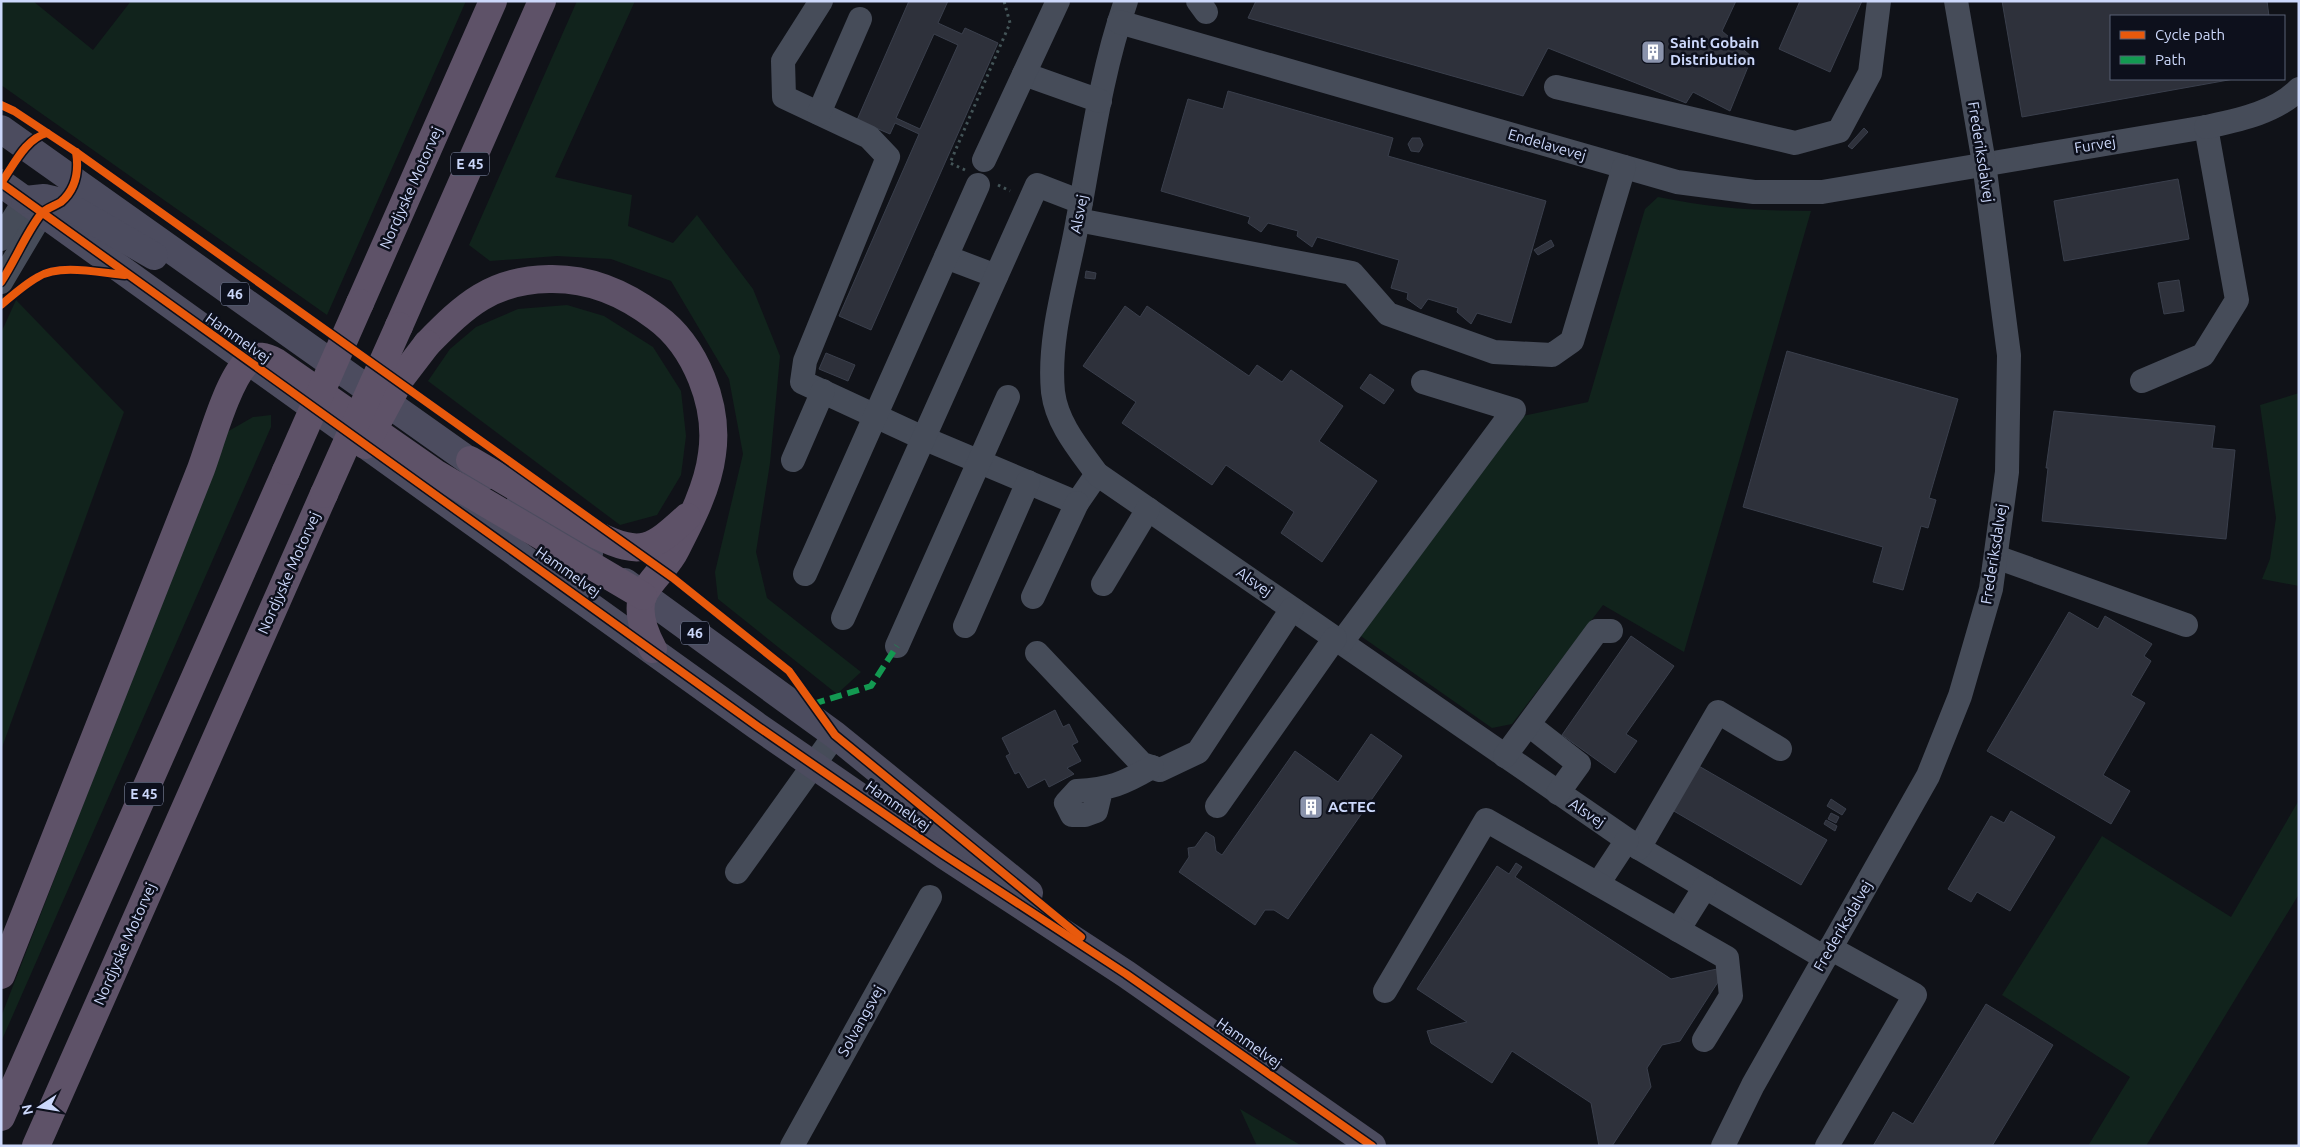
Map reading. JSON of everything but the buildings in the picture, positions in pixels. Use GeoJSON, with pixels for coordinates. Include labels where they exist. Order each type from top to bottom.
{"type":"FeatureCollection","features":[{"type":"Feature","properties":{"kind":"highway","name":"Nordjyske Motorvej"},"geometry":{"type":"LineString","coordinates":[[1,1116],[493,1]]}},
{"type":"Feature","properties":{"kind":"highway","name":"Nordjyske Motorvej"},"geometry":{"type":"LineString","coordinates":[[36,1146],[107,984],[331,499],[398,326],[542,1]]}},
{"type":"Feature","properties":{"kind":"highway"},"geometry":{"type":"LineString","coordinates":[[331,499],[401,378],[427,344],[460,310],[498,288],[531,279],[567,278],[602,286],[633,300],[670,327],[698,369],[711,414],[712,454],[696,509],[675,552],[643,596],[641,614],[644,634],[652,650]]}},
{"type":"Feature","properties":{"kind":"highway"},"geometry":{"type":"LineString","coordinates":[[1,975],[201,469],[229,391],[247,361],[256,357],[267,358],[276,362],[435,473],[643,596]]}},
{"type":"Feature","properties":{"kind":"highway"},"geometry":{"type":"LineString","coordinates":[[470,460],[597,535],[632,549],[648,546],[662,540],[696,509]]}},
{"type":"Feature","properties":{"kind":"main road","name":"Hammelvej"},"geometry":{"type":"LineString","coordinates":[[1,129],[470,460],[643,596],[748,669],[835,735],[1126,974]]}},
{"type":"Feature","properties":{"kind":"main road"},"geometry":{"type":"LineString","coordinates":[[26,147],[37,165],[37,204],[61,202],[82,212],[305,344]]}},
{"type":"Feature","properties":{"kind":"main road","name":"Hammelvej"},"geometry":{"type":"LineString","coordinates":[[1,183],[37,204],[247,361],[813,764],[944,855],[1126,974],[1364,1140],[1383,1146]]}},
{"type":"Feature","properties":{"kind":"street"},"geometry":{"type":"LineString","coordinates":[[821,1],[783,61],[784,97],[869,137],[888,157],[805,361],[802,382],[923,438],[1078,502]]}},
{"type":"Feature","properties":{"kind":"street"},"geometry":{"type":"LineString","coordinates":[[984,160],[1058,1]]}},
{"type":"Feature","properties":{"kind":"street"},"geometry":{"type":"LineString","coordinates":[[1556,88],[1795,143],[1839,131],[1870,73],[1879,1]]}},
{"type":"Feature","properties":{"kind":"street","name":"Frederiksdalvej"},"geometry":{"type":"LineString","coordinates":[[1723,1146],[1753,1085],[1928,776],[1960,696],[1991,589],[2007,472],[2009,355],[1984,163],[1956,1]]}},
{"type":"Feature","properties":{"kind":"street","name":"Endelavevej"},"geometry":{"type":"LineString","coordinates":[[1123,12],[1677,182],[1754,192],[1822,192],[1984,163]]}},
{"type":"Feature","properties":{"kind":"street","name":"Alsvej"},"geometry":{"type":"LineString","coordinates":[[1123,12],[1100,101],[1053,349],[1053,393],[1064,429],[1097,474],[1633,844],[1705,887],[1828,953],[1915,995],[1827,1146]]}},
{"type":"Feature","properties":{"kind":"street"},"geometry":{"type":"LineString","coordinates":[[819,113],[860,19]]}},
{"type":"Feature","properties":{"kind":"street"},"geometry":{"type":"LineString","coordinates":[[1024,74],[1100,101]]}},
{"type":"Feature","properties":{"kind":"street","name":"Furvej"},"geometry":{"type":"LineString","coordinates":[[1984,163],[2206,127],[2253,116],[2292,95],[2299,89]]}},
{"type":"Feature","properties":{"kind":"street"},"geometry":{"type":"LineString","coordinates":[[2142,381],[2204,355],[2237,300],[2206,127]]}},
{"type":"Feature","properties":{"kind":"street"},"geometry":{"type":"LineString","coordinates":[[843,618],[1037,185],[1080,211],[1352,273],[1388,314],[1494,352],[1552,354],[1572,341],[1624,167]]}},
{"type":"Feature","properties":{"kind":"street"},"geometry":{"type":"LineString","coordinates":[[805,574],[978,184]]}},
{"type":"Feature","properties":{"kind":"street"},"geometry":{"type":"LineString","coordinates":[[1,239],[37,204]]}},
{"type":"Feature","properties":{"kind":"street"},"geometry":{"type":"LineString","coordinates":[[1,282],[37,204]]}},
{"type":"Feature","properties":{"kind":"street"},"geometry":{"type":"LineString","coordinates":[[946,257],[996,276]]}},
{"type":"Feature","properties":{"kind":"street"},"geometry":{"type":"LineString","coordinates":[[1217,806],[1338,641],[1514,410],[1423,382]]}},
{"type":"Feature","properties":{"kind":"street"},"geometry":{"type":"LineString","coordinates":[[793,460],[823,392]]}},
{"type":"Feature","properties":{"kind":"street"},"geometry":{"type":"LineString","coordinates":[[897,646],[1008,397]]}},
{"type":"Feature","properties":{"kind":"street"},"geometry":{"type":"LineString","coordinates":[[1033,597],[1078,502],[1097,474]]}},
{"type":"Feature","properties":{"kind":"street"},"geometry":{"type":"LineString","coordinates":[[965,626],[1028,482]]}},
{"type":"Feature","properties":{"kind":"street"},"geometry":{"type":"LineString","coordinates":[[1103,584],[1148,509]]}},
{"type":"Feature","properties":{"kind":"street"},"geometry":{"type":"LineString","coordinates":[[1996,557],[2186,625]]}},
{"type":"Feature","properties":{"kind":"street"},"geometry":{"type":"LineString","coordinates":[[1037,653],[1142,764],[1160,770],[1198,752],[1292,609]]}},
{"type":"Feature","properties":{"kind":"street"},"geometry":{"type":"LineString","coordinates":[[1505,756],[1597,631],[1611,631]]}},
{"type":"Feature","properties":{"kind":"street"},"geometry":{"type":"LineString","coordinates":[[1598,884],[1633,844],[1718,712],[1780,749]]}},
{"type":"Feature","properties":{"kind":"street"},"geometry":{"type":"LineString","coordinates":[[1529,725],[1579,764],[1558,793]]}},
{"type":"Feature","properties":{"kind":"street"},"geometry":{"type":"LineString","coordinates":[[737,872],[835,735]]}},
{"type":"Feature","properties":{"kind":"street"},"geometry":{"type":"LineString","coordinates":[[1101,790],[1122,784],[1152,767]]}},
{"type":"Feature","properties":{"kind":"street"},"geometry":{"type":"LineString","coordinates":[[1385,990],[1486,820],[1727,958],[1731,996],[1704,1040]]}},
{"type":"Feature","properties":{"kind":"street"},"geometry":{"type":"LineString","coordinates":[[1678,930],[1705,887]]}},
{"type":"Feature","properties":{"kind":"street","name":"Solvangsvej"},"geometry":{"type":"LineString","coordinates":[[792,1146],[930,898]]}},
{"type":"Feature","properties":{"kind":"street","name":"Frederiksdalvej"},"geometry":{"type":"LineString","coordinates":[[1707,1146],[1753,1085]]}},
{"type":"Feature","properties":{"kind":"green space"},"geometry":{"type":"Polygon","coordinates":[[[1,1],[33,1],[93,50],[131,1],[466,1],[327,315],[1,85],[1,1]]]}},
{"type":"Feature","properties":{"kind":"green space"},"geometry":{"type":"Polygon","coordinates":[[[577,1],[635,1],[555,177],[632,195],[628,226],[673,243],[697,215],[753,289],[780,356],[770,463],[756,552],[767,598],[861,672],[837,694],[718,599],[715,572],[743,454],[729,379],[671,281],[611,259],[557,256],[490,261],[469,245],[577,1]]]}},
{"type":"Feature","properties":{"kind":"green space"},"geometry":{"type":"Polygon","coordinates":[[[1658,197],[1734,208],[1811,211],[1684,652],[1603,605],[1512,724],[1492,728],[1355,632],[1523,416],[1588,402],[1645,209],[1658,197]]]}},
{"type":"Feature","properties":{"kind":"green space"},"geometry":{"type":"Polygon","coordinates":[[[16,300],[124,412],[1,750],[1,333],[16,300]]]}},
{"type":"Feature","properties":{"kind":"green space"},"geometry":{"type":"Polygon","coordinates":[[[567,305],[604,316],[653,347],[681,391],[686,436],[681,475],[657,515],[620,525],[428,381],[450,349],[476,327],[518,309],[567,305]]]}},
{"type":"Feature","properties":{"kind":"green space"},"geometry":{"type":"Polygon","coordinates":[[[2299,393],[2299,586],[2262,579],[2270,559],[2276,518],[2260,405],[2299,393]]]}},
{"type":"Feature","properties":{"kind":"green space"},"geometry":{"type":"Polygon","coordinates":[[[271,415],[271,427],[1,1042],[1,1017],[227,432],[253,417],[271,415]]]}},
{"type":"Feature","properties":{"kind":"green space"},"geometry":{"type":"Polygon","coordinates":[[[2299,800],[2299,894],[2146,1146],[2088,1146],[2130,1077],[2002,995],[2102,836],[2231,917],[2299,800]]]}},
{"type":"Feature","properties":{"kind":"green space"},"geometry":{"type":"Polygon","coordinates":[[[1240,1109],[1302,1146],[1257,1146],[1240,1109]]]}},
{"type":"Feature","properties":{"kind":"marked path"},"geometry":{"type":"LineString","coordinates":[[813,704],[871,686],[897,646]]}},
{"type":"Feature","properties":{"kind":"cycle path"},"geometry":{"type":"LineString","coordinates":[[1,105],[14,111],[76,152],[673,578],[789,671],[835,735],[1081,937]]}},
{"type":"Feature","properties":{"kind":"cycle path"},"geometry":{"type":"LineString","coordinates":[[1,183],[26,147],[39,136],[47,133]]}},
{"type":"Feature","properties":{"kind":"cycle path"},"geometry":{"type":"LineString","coordinates":[[1,282],[41,214],[61,202],[70,191],[77,172],[76,152]]}},
{"type":"Feature","properties":{"kind":"cycle path"},"geometry":{"type":"LineString","coordinates":[[1,183],[757,726],[944,855],[1126,974],[1372,1146]]}},
{"type":"Feature","properties":{"kind":"cycle path"},"geometry":{"type":"LineString","coordinates":[[1,305],[28,283],[57,270],[80,270],[125,275]]}},
{"type":"Feature","properties":{"kind":"place","name":"Saint Gobain Distribution"},"geometry":{"type":"Point","coordinates":[1653,52]}},
{"type":"Feature","properties":{"kind":"place","name":"ACTEC"},"geometry":{"type":"Point","coordinates":[1311,807]}}]}
